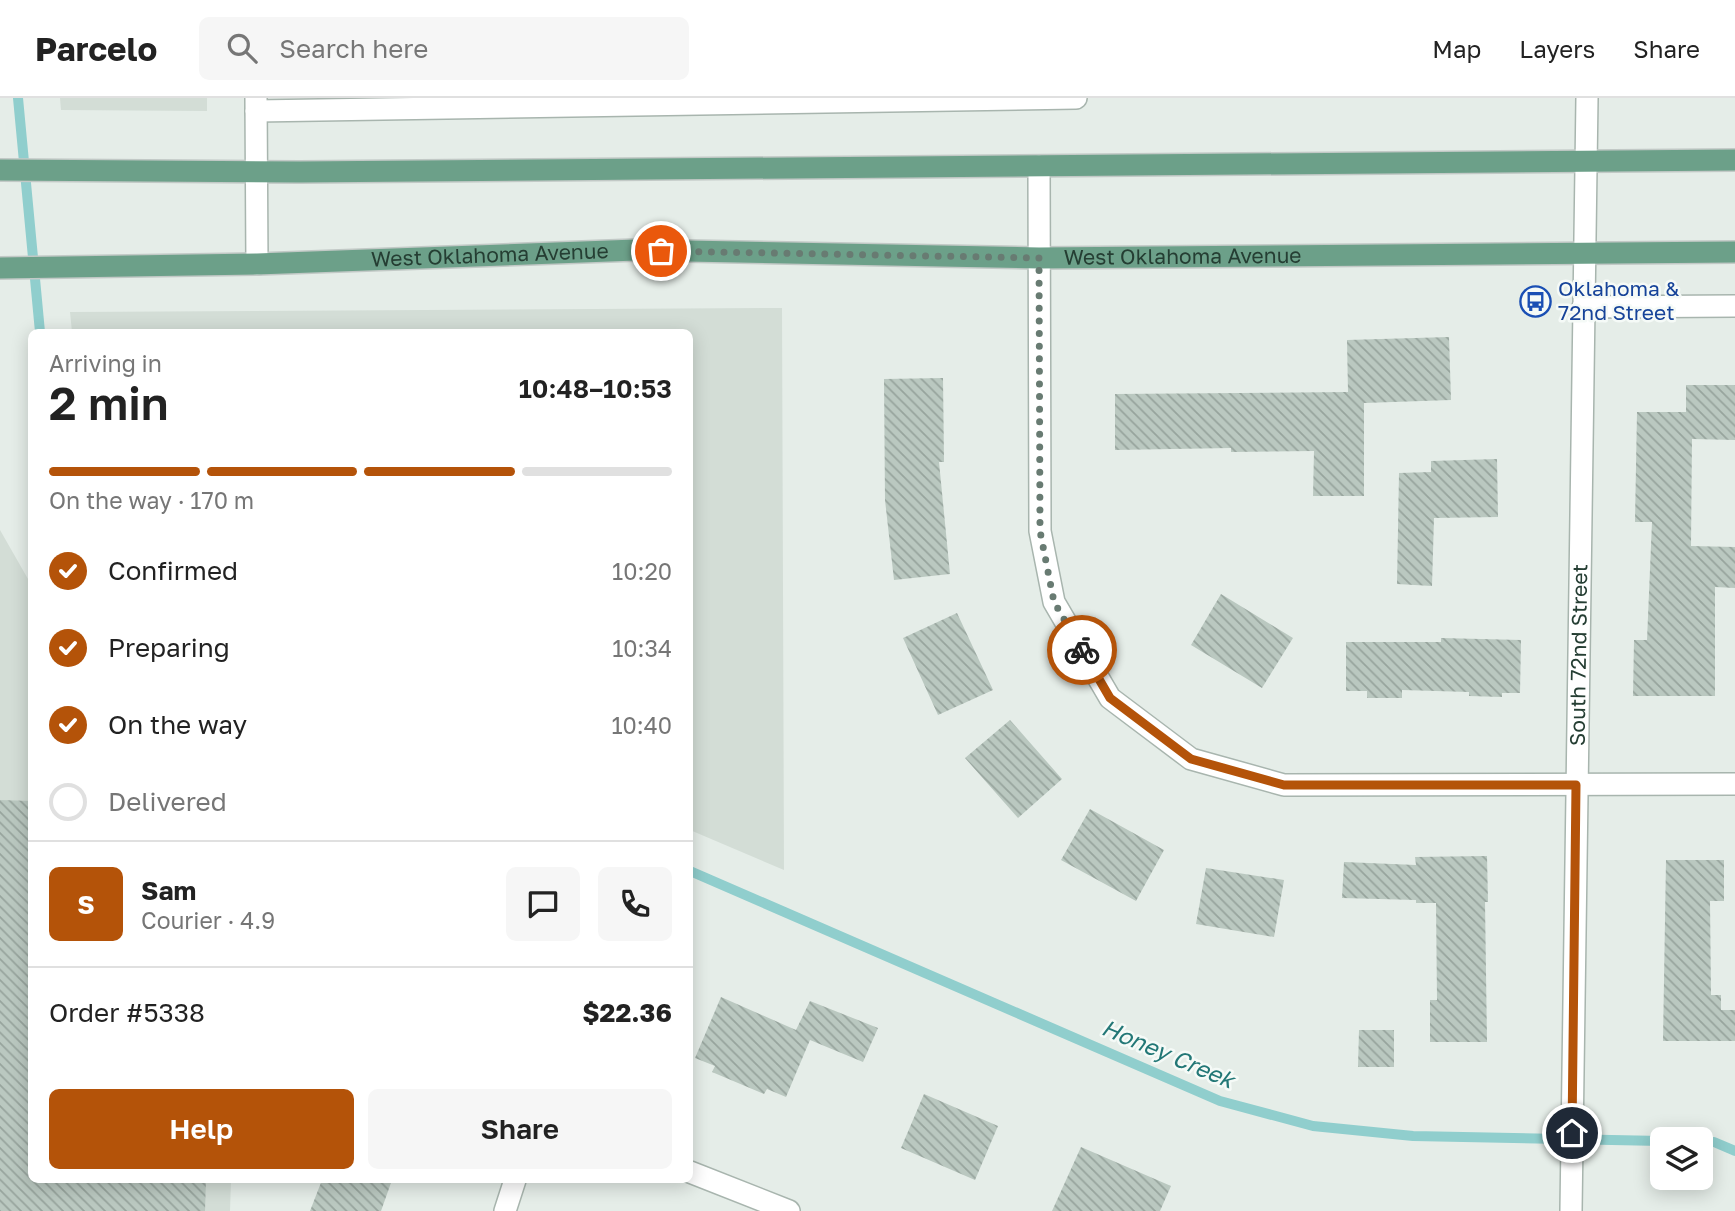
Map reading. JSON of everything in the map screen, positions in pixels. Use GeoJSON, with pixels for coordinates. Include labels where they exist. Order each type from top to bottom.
{"type":"FeatureCollection","features":[{"type":"Feature","properties":{"kind":"main road"},"geometry":{"type":"LineString","coordinates":[[0,170],[256,172],[1735,160]]}},
{"type":"Feature","properties":{"kind":"main road","name":"West Oklahoma Avenue"},"geometry":{"type":"LineString","coordinates":[[0,268],[257,264],[636,250],[1039,258],[1735,252]]}},
{"type":"Feature","properties":{"kind":"street"},"geometry":{"type":"LineString","coordinates":[[257,264],[256,105],[1076,98]]}},
{"type":"Feature","properties":{"kind":"street","name":"South 72nd Street"},"geometry":{"type":"LineString","coordinates":[[1571,1208],[1587,98]]}},
{"type":"Feature","properties":{"kind":"street"},"geometry":{"type":"LineString","coordinates":[[1039,166],[1040,531],[1054,602],[1110,698],[1191,759],[1284,785],[1735,783]]}},
{"type":"Feature","properties":{"kind":"street"},"geometry":{"type":"LineString","coordinates":[[1583,307],[1735,306]]}},
{"type":"Feature","properties":{"kind":"street"},"geometry":{"type":"LineString","coordinates":[[693,1173],[789,1211]]}},
{"type":"Feature","properties":{"kind":"street"},"geometry":{"type":"LineString","coordinates":[[505,1211],[514,1183]]}},
{"type":"Feature","properties":{"kind":"shaded area"},"geometry":{"type":"Polygon","coordinates":[[[60,98],[207,98],[207,111],[61,110],[60,98]]]}},
{"type":"Feature","properties":{"kind":"shaded area"},"geometry":{"type":"Polygon","coordinates":[[[782,308],[784,870],[693,831],[693,329],[72,329],[70,312],[782,308]]]}},
{"type":"Feature","properties":{"kind":"shaded area"},"geometry":{"type":"Polygon","coordinates":[[[0,530],[28,579],[28,1183],[231,1183],[230,1211],[0,1211],[0,530]]]}},
{"type":"Feature","properties":{"kind":"building"},"geometry":{"type":"Polygon","coordinates":[[[1449,337],[1451,400],[1364,403],[1364,496],[1313,496],[1314,451],[1231,452],[1231,448],[1115,450],[1115,394],[1348,392],[1347,340],[1449,337]]]}},
{"type":"Feature","properties":{"kind":"building"},"geometry":{"type":"Polygon","coordinates":[[[943,378],[944,462],[939,462],[950,574],[894,580],[885,500],[884,379],[943,378]]]}},
{"type":"Feature","properties":{"kind":"building"},"geometry":{"type":"Polygon","coordinates":[[[1686,385],[1735,385],[1735,440],[1692,439],[1691,546],[1735,547],[1735,588],[1715,587],[1715,696],[1633,696],[1634,640],[1647,640],[1652,522],[1635,522],[1637,412],[1686,412],[1686,385]]]}},
{"type":"Feature","properties":{"kind":"building"},"geometry":{"type":"Polygon","coordinates":[[[1497,459],[1498,517],[1434,518],[1432,586],[1397,584],[1399,473],[1431,472],[1431,461],[1497,459]]]}},
{"type":"Feature","properties":{"kind":"building"},"geometry":{"type":"Polygon","coordinates":[[[1221,594],[1293,638],[1262,688],[1191,645],[1221,594]]]}},
{"type":"Feature","properties":{"kind":"building"},"geometry":{"type":"Polygon","coordinates":[[[957,613],[993,690],[938,715],[903,638],[957,613]]]}},
{"type":"Feature","properties":{"kind":"building"},"geometry":{"type":"Polygon","coordinates":[[[1441,638],[1521,640],[1520,693],[1502,693],[1502,697],[1469,696],[1469,692],[1402,690],[1402,698],[1367,698],[1367,691],[1346,691],[1346,642],[1441,642],[1441,638]]]}},
{"type":"Feature","properties":{"kind":"building"},"geometry":{"type":"Polygon","coordinates":[[[1010,720],[1062,779],[1018,818],[965,758],[1010,720]]]}},
{"type":"Feature","properties":{"kind":"building"},"geometry":{"type":"Polygon","coordinates":[[[0,800],[28,801],[28,1183],[206,1183],[205,1211],[0,1211],[0,800]]]}},
{"type":"Feature","properties":{"kind":"building"},"geometry":{"type":"Polygon","coordinates":[[[1090,809],[1164,850],[1136,901],[1061,860],[1090,809]]]}},
{"type":"Feature","properties":{"kind":"building"},"geometry":{"type":"Polygon","coordinates":[[[1487,856],[1487,1042],[1430,1042],[1430,1000],[1437,1000],[1436,903],[1342,898],[1344,862],[1416,865],[1415,857],[1487,856]]]}},
{"type":"Feature","properties":{"kind":"building"},"geometry":{"type":"Polygon","coordinates":[[[1666,860],[1724,860],[1724,901],[1710,901],[1711,995],[1721,995],[1721,1010],[1735,1010],[1735,1041],[1663,1041],[1666,860]]]}},
{"type":"Feature","properties":{"kind":"building"},"geometry":{"type":"Polygon","coordinates":[[[1206,868],[1284,880],[1274,937],[1196,924],[1206,868]]]}},
{"type":"Feature","properties":{"kind":"building"},"geometry":{"type":"Polygon","coordinates":[[[721,997],[796,1030],[810,1001],[878,1028],[863,1062],[810,1040],[786,1097],[767,1089],[764,1094],[712,1072],[715,1066],[695,1058],[721,997]]]}},
{"type":"Feature","properties":{"kind":"building"},"geometry":{"type":"Polygon","coordinates":[[[1359,1030],[1394,1030],[1394,1067],[1358,1067],[1359,1030]]]}},
{"type":"Feature","properties":{"kind":"building"},"geometry":{"type":"Polygon","coordinates":[[[924,1094],[998,1126],[975,1180],[901,1148],[924,1094]]]}},
{"type":"Feature","properties":{"kind":"building"},"geometry":{"type":"Polygon","coordinates":[[[1081,1147],[1171,1186],[1160,1211],[1052,1211],[1081,1147]]]}},
{"type":"Feature","properties":{"kind":"building"},"geometry":{"type":"Polygon","coordinates":[[[321,1183],[391,1183],[381,1211],[310,1211],[321,1183]]]}},
{"type":"Feature","properties":{"kind":"waterway","name":"Honey Creek"},"geometry":{"type":"LineString","coordinates":[[18,98],[40,329]]}},
{"type":"Feature","properties":{"kind":"waterway","name":"Honey Creek"},"geometry":{"type":"LineString","coordinates":[[693,872],[1220,1101],[1313,1126],[1413,1136],[1650,1141]]}},
{"type":"Feature","properties":{"kind":"waterway","name":"Honey Creek"},"geometry":{"type":"LineString","coordinates":[[1713,1142],[1735,1151]]}},
{"type":"Feature","properties":{"kind":"way so far"},"geometry":{"type":"LineString","coordinates":[[661,251],[1039,258],[1040,531],[1054,602],[1082,650]]}},
{"type":"Feature","properties":{"kind":"place","name":"Oklahoma & 72nd Street"},"geometry":{"type":"Point","coordinates":[1535,301]}},
{"type":"Feature","properties":{"kind":"route"},"geometry":{"type":"LineString","coordinates":[[1082,650],[1110,698],[1191,759],[1284,785],[1576,785],[1572,1133]]}}]}
